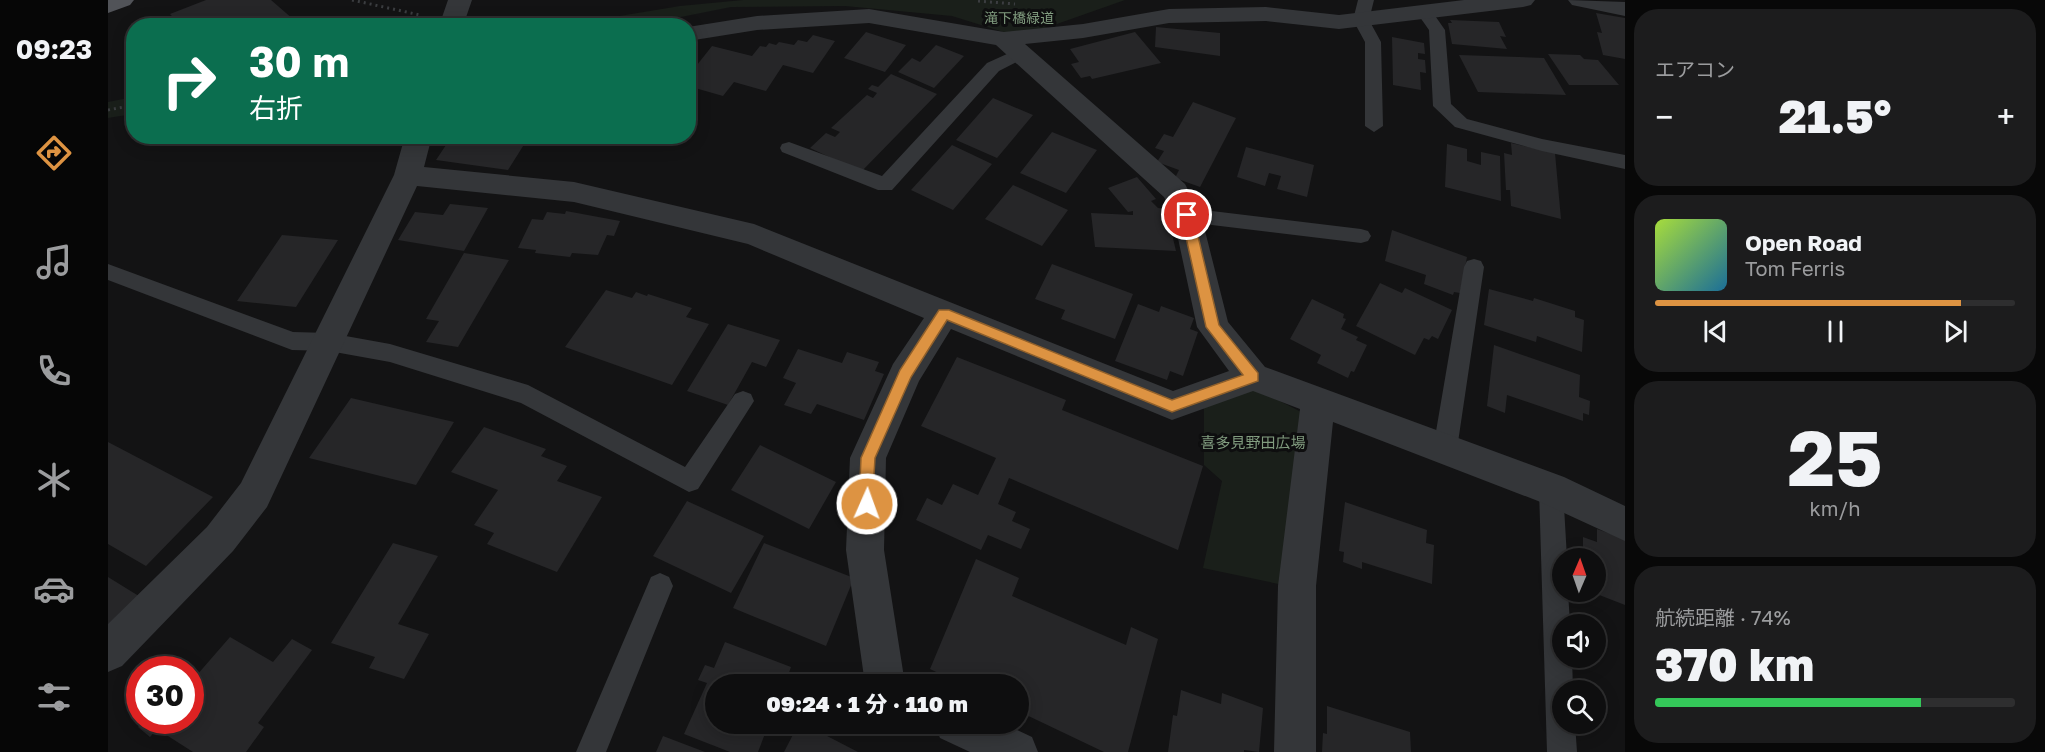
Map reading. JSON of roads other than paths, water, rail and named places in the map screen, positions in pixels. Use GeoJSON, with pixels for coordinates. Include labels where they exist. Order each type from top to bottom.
{"type":"FeatureCollection","features":[{"type":"Feature","properties":{"kind":"main road"},"geometry":{"type":"LineString","coordinates":[[108,6],[122,0]]}},
{"type":"Feature","properties":{"kind":"street"},"geometry":{"type":"LineString","coordinates":[[696,33],[757,23],[869,16],[1012,46],[1169,16],[1266,14],[1339,22],[1363,10],[1425,13],[1523,0]]}},
{"type":"Feature","properties":{"kind":"street"},"geometry":{"type":"LineString","coordinates":[[1580,0],[1625,9]]}},
{"type":"Feature","properties":{"kind":"street"},"geometry":{"type":"LineString","coordinates":[[1012,46],[1175,191],[1187,215],[1213,327],[1253,377],[1551,489],[1625,524]]}},
{"type":"Feature","properties":{"kind":"street"},"geometry":{"type":"LineString","coordinates":[[108,652],[238,519],[258,486],[329,342],[408,175],[417,144]]}},
{"type":"Feature","properties":{"kind":"street"},"geometry":{"type":"LineString","coordinates":[[408,175],[574,192],[754,235],[1172,406],[1253,377]]}},
{"type":"Feature","properties":{"kind":"street"},"geometry":{"type":"LineString","coordinates":[[884,674],[865,550],[868,458],[905,374],[944,314]]}},
{"type":"Feature","properties":{"kind":"street"},"geometry":{"type":"LineString","coordinates":[[1295,752],[1294,652],[1297,586],[1318,400]]}},
{"type":"Feature","properties":{"kind":"street"},"geometry":{"type":"LineString","coordinates":[[979,734],[1017,752]]}},
{"type":"Feature","properties":{"kind":"lane"},"geometry":{"type":"LineString","coordinates":[[1363,10],[1373,42],[1374,126]]}},
{"type":"Feature","properties":{"kind":"lane"},"geometry":{"type":"LineString","coordinates":[[1425,13],[1437,30],[1442,106],[1461,123],[1542,145],[1625,162]]}},
{"type":"Feature","properties":{"kind":"lane"},"geometry":{"type":"LineString","coordinates":[[789,148],[885,185],[1012,46]]}},
{"type":"Feature","properties":{"kind":"lane"},"geometry":{"type":"LineString","coordinates":[[1187,215],[1360,236]]}},
{"type":"Feature","properties":{"kind":"lane"},"geometry":{"type":"LineString","coordinates":[[1445,449],[1473,267]]}},
{"type":"Feature","properties":{"kind":"lane"},"geometry":{"type":"LineString","coordinates":[[108,272],[292,341],[329,342],[390,352],[528,395],[689,481],[743,401]]}},
{"type":"Feature","properties":{"kind":"lane"},"geometry":{"type":"LineString","coordinates":[[1551,489],[1562,752]]}},
{"type":"Feature","properties":{"kind":"lane"},"geometry":{"type":"LineString","coordinates":[[591,752],[660,586]]}},
{"type":"Feature","properties":{"kind":"park label","name":"滝下橋緑道"},"geometry":{"type":"Point","coordinates":[1019,18]}},
{"type":"Feature","properties":{"kind":"park label","name":"喜多見野田広場"},"geometry":{"type":"Point","coordinates":[1253,443]}}]}
